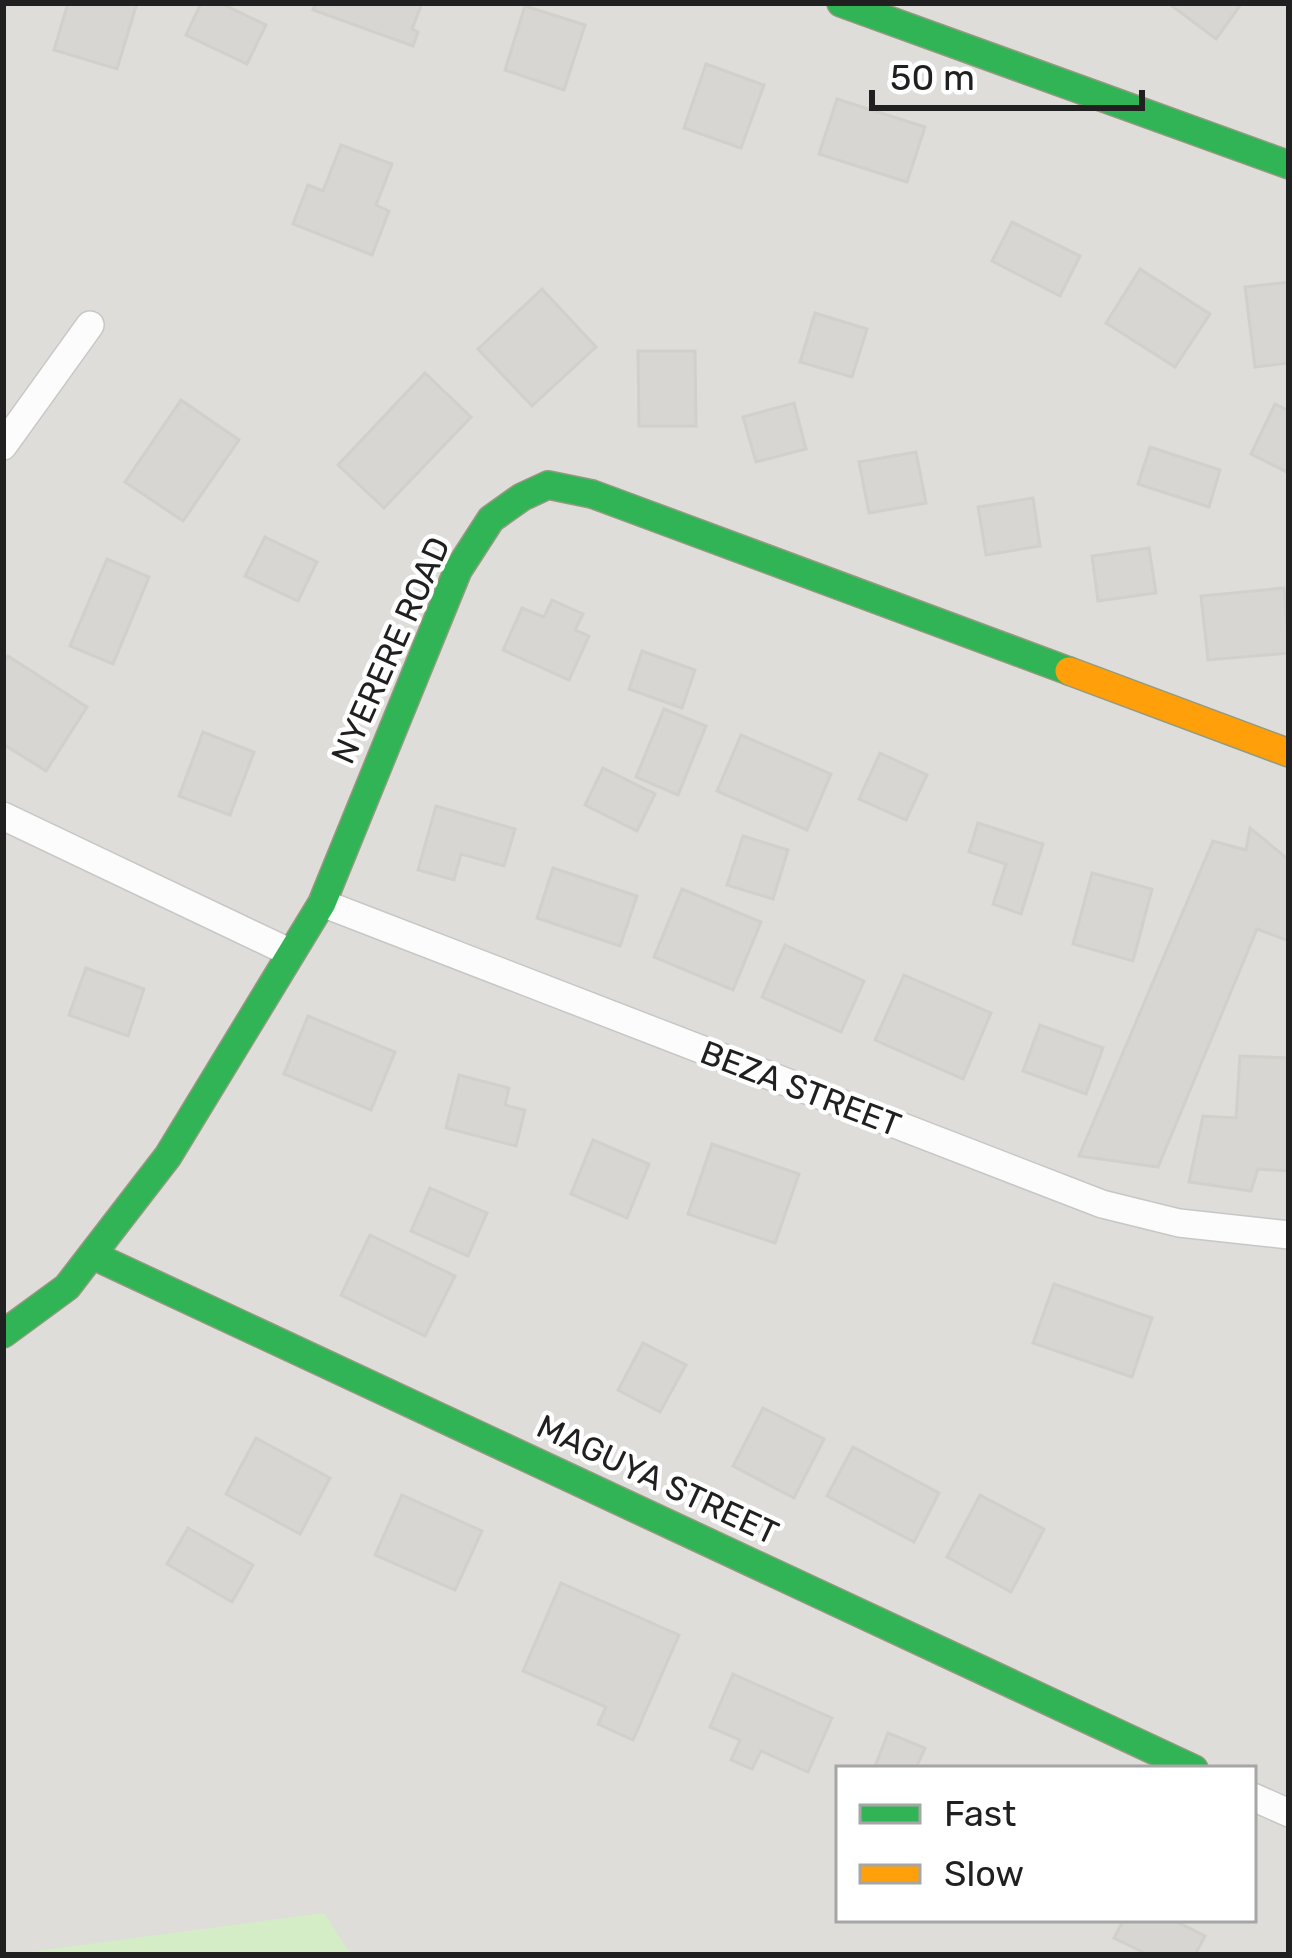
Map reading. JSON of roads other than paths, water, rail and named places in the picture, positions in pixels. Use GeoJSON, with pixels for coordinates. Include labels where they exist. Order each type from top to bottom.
{"type":"FeatureCollection","features":[{"type":"Feature","properties":{"kind":"street"},"geometry":{"type":"LineString","coordinates":[[841,3],[1289,165]]}},
{"type":"Feature","properties":{"kind":"street"},"geometry":{"type":"LineString","coordinates":[[3,446],[90,325]]}},
{"type":"Feature","properties":{"kind":"street","name":"NYERERE ROAD"},"geometry":{"type":"LineString","coordinates":[[3,1334],[67,1287],[168,1156],[322,903],[458,570],[491,519],[548,485],[592,494],[1289,753]]}},
{"type":"Feature","properties":{"kind":"street"},"geometry":{"type":"LineString","coordinates":[[3,816],[292,953]]}},
{"type":"Feature","properties":{"kind":"street","name":"BEZA STREET"},"geometry":{"type":"LineString","coordinates":[[322,903],[1102,1204],[1179,1223],[1289,1235]]}},
{"type":"Feature","properties":{"kind":"street","name":"MAGUYA STREET"},"geometry":{"type":"LineString","coordinates":[[92,1255],[1188,1766]]}},
{"type":"Feature","properties":{"kind":"street"},"geometry":{"type":"LineString","coordinates":[[1256,1798],[1289,1814]]}}]}
